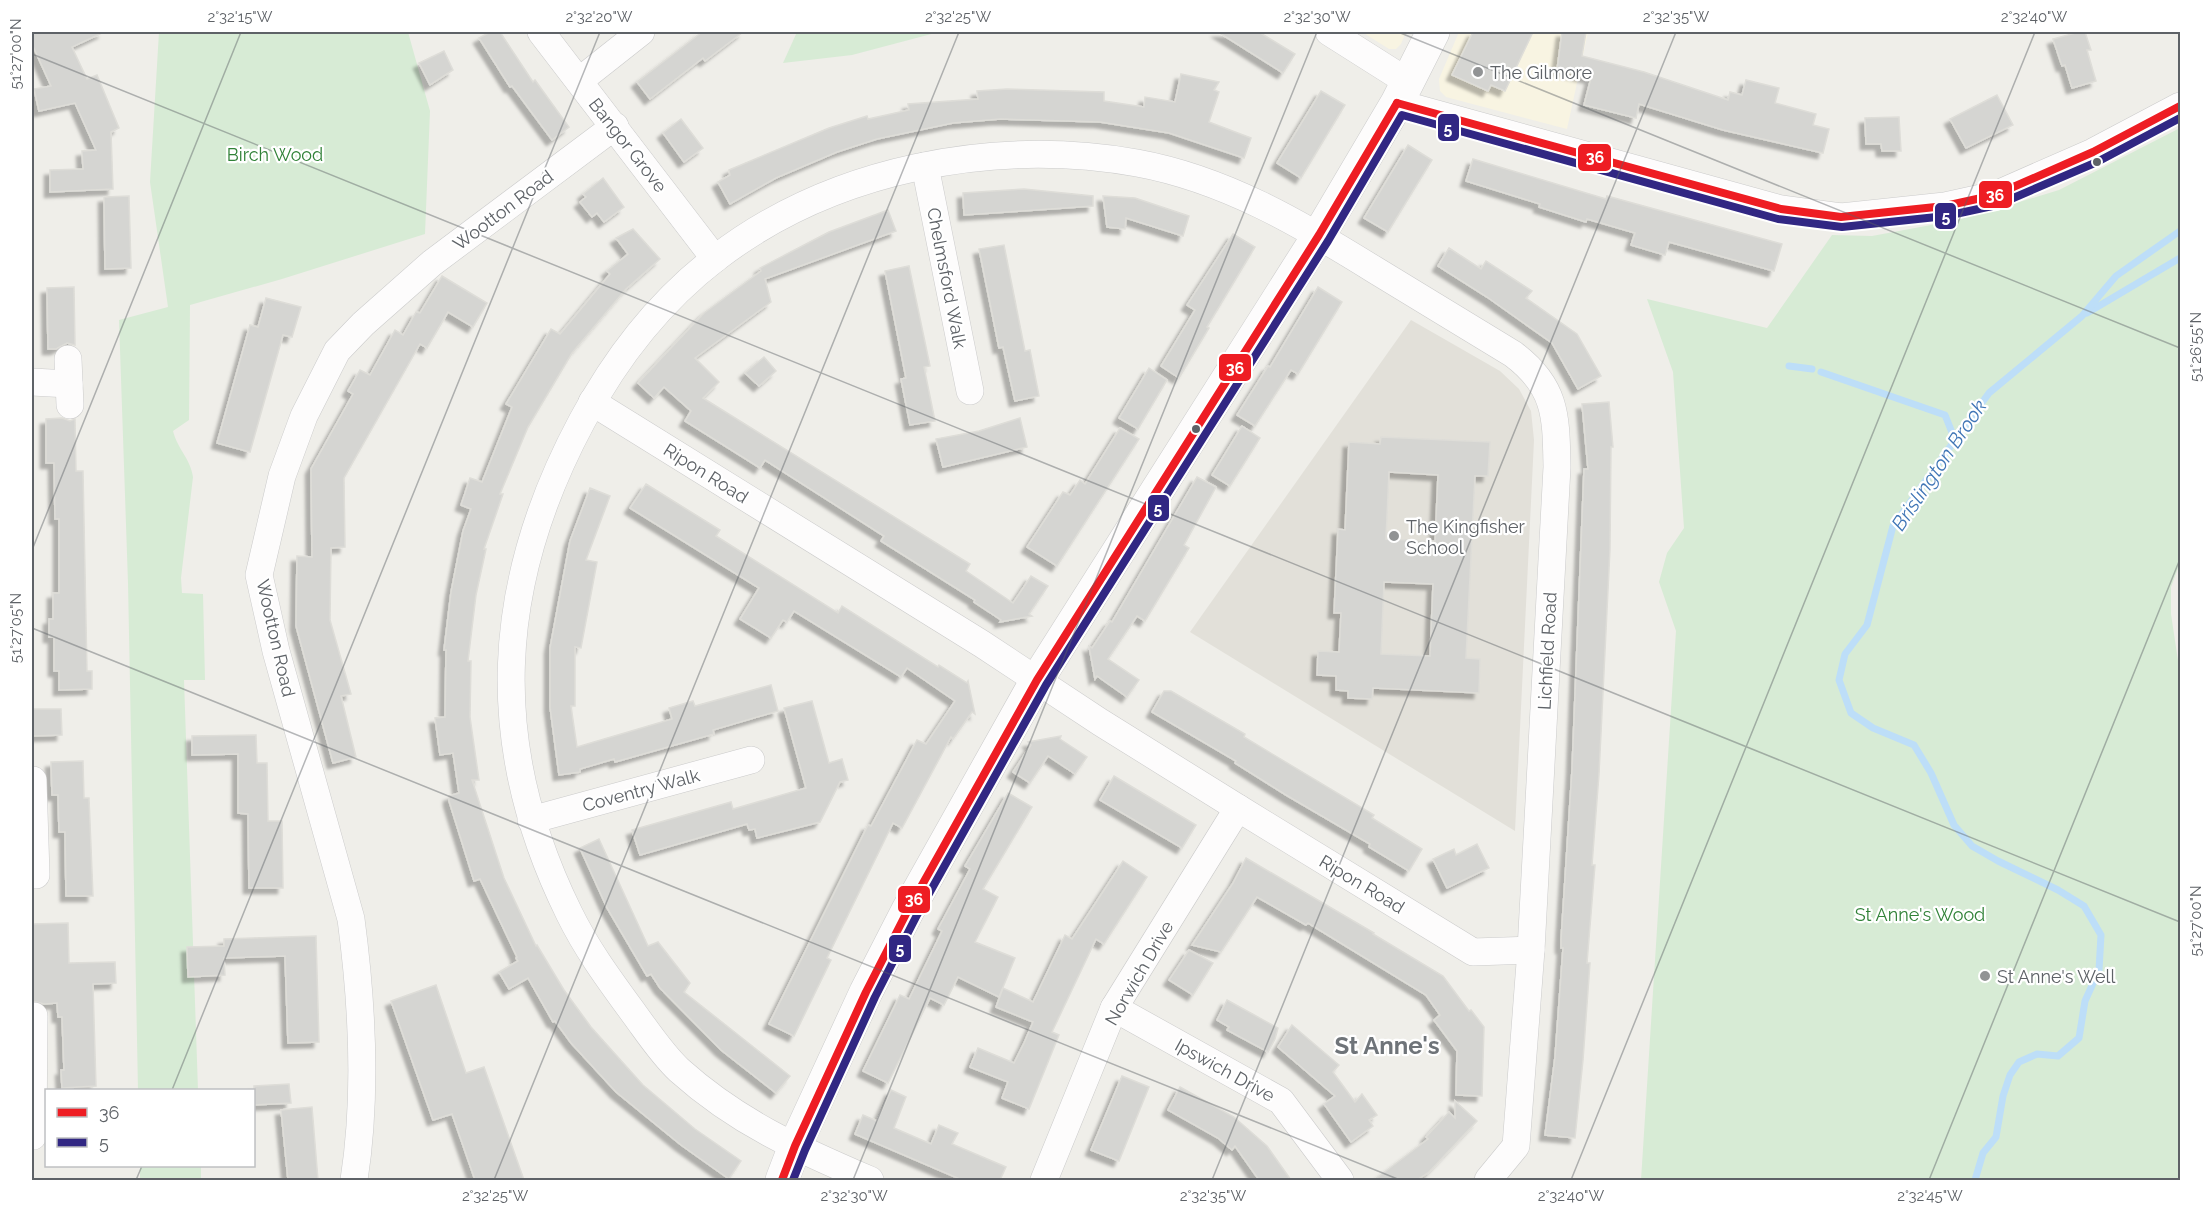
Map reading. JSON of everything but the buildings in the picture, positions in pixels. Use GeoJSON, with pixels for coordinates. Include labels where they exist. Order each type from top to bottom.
{"type":"FeatureCollection","features":[{"type":"Feature","properties":{"kind":"street","name":"Bangor Grove"},"geometry":{"type":"LineString","coordinates":[[541,32],[715,259]]}},
{"type":"Feature","properties":{"kind":"street"},"geometry":{"type":"LineString","coordinates":[[579,81],[641,32]]}},
{"type":"Feature","properties":{"kind":"street"},"geometry":{"type":"LineString","coordinates":[[1329,32],[1402,92],[1781,209],[1841,217],[1945,206],[1995,195],[2093,152],[2181,106]]}},
{"type":"Feature","properties":{"kind":"street"},"geometry":{"type":"LineString","coordinates":[[782,1180],[795,1146],[866,992],[908,910],[1037,680],[1319,235],[1402,92],[1433,32]]}},
{"type":"Feature","properties":{"kind":"street","name":"Wootton Road"},"geometry":{"type":"LineString","coordinates":[[354,1180],[359,1150],[361,1088],[357,961],[351,919],[276,651],[259,574],[282,476],[304,416],[337,351],[363,324],[432,263],[615,126]]}},
{"type":"Feature","properties":{"kind":"street","name":"Lichfield Road"},"geometry":{"type":"LineString","coordinates":[[795,1146],[745,1121],[708,1094],[676,1066],[653,1041],[614,988],[575,925],[547,863],[531,820],[520,773],[513,722],[512,659],[517,597],[529,546],[544,501],[556,472],[592,402],[641,332],[715,259],[776,220],[854,185],[925,165],[1023,153],[1135,163],[1200,179],[1258,204],[1319,235],[1518,358],[1538,378],[1554,410],[1557,467],[1531,950],[1516,1146],[1488,1180]]}},
{"type":"Feature","properties":{"kind":"street","name":"Chelmsford Walk"},"geometry":{"type":"LineString","coordinates":[[925,165],[970,391]]}},
{"type":"Feature","properties":{"kind":"street"},"geometry":{"type":"LineString","coordinates":[[32,382],[69,382]]}},
{"type":"Feature","properties":{"kind":"street","name":"Ripon Road"},"geometry":{"type":"LineString","coordinates":[[592,402],[982,644],[1238,808],[1473,952],[1531,950]]}},
{"type":"Feature","properties":{"kind":"street","name":"Coventry Walk"},"geometry":{"type":"LineString","coordinates":[[531,820],[751,760]]}},
{"type":"Feature","properties":{"kind":"street"},"geometry":{"type":"LineString","coordinates":[[32,875],[36,875],[33,780]]}},
{"type":"Feature","properties":{"kind":"street","name":"Norwich Drive"},"geometry":{"type":"LineString","coordinates":[[1044,1180],[1114,1008],[1238,808]]}},
{"type":"Feature","properties":{"kind":"street","name":"Ipswich Drive"},"geometry":{"type":"LineString","coordinates":[[1114,1008],[1281,1101],[1340,1180]]}},
{"type":"Feature","properties":{"kind":"street"},"geometry":{"type":"LineString","coordinates":[[33,1136],[34,1016]]}},
{"type":"Feature","properties":{"kind":"street"},"geometry":{"type":"LineString","coordinates":[[795,1146],[870,1180]]}},
{"type":"Feature","properties":{"kind":"shaded area"},"geometry":{"type":"Polygon","coordinates":[[[1362,32],[1406,32],[1396,49],[1389,49],[1362,32]]]}},
{"type":"Feature","properties":{"kind":"shaded area"},"geometry":{"type":"Polygon","coordinates":[[[1459,32],[1588,32],[1567,129],[1446,97],[1440,91],[1439,79],[1459,32]]]}},
{"type":"Feature","properties":{"kind":"shaded area","name":"The Kingfisher School"},"geometry":{"type":"Polygon","coordinates":[[[1411,320],[1500,371],[1519,389],[1531,411],[1534,440],[1515,831],[1190,632],[1411,320]]]}},
{"type":"Feature","properties":{"kind":"green space","name":"Birch Wood"},"geometry":{"type":"Polygon","coordinates":[[[159,32],[408,32],[430,111],[425,234],[190,305],[189,420],[173,431],[193,477],[181,578],[182,593],[203,594],[205,680],[184,680],[198,1089],[138,1089],[128,583],[119,320],[168,307],[150,182],[159,32]]]}},
{"type":"Feature","properties":{"kind":"green space"},"geometry":{"type":"Polygon","coordinates":[[[797,32],[939,32],[852,55],[783,63],[797,32]]]}},
{"type":"Feature","properties":{"kind":"green space","name":"St Anne's Wood"},"geometry":{"type":"Polygon","coordinates":[[[2180,128],[2180,563],[2171,587],[2171,614],[2180,674],[2180,1180],[1641,1180],[1676,631],[1659,582],[1667,553],[1684,528],[1673,372],[1647,299],[1767,328],[1832,235],[1872,236],[1947,222],[2059,190],[2180,128]]]}},
{"type":"Feature","properties":{"kind":"green space"},"geometry":{"type":"Polygon","coordinates":[[[140,1167],[201,1167],[201,1180],[140,1180],[140,1167]]]}},
{"type":"Feature","properties":{"kind":"waterway","name":"Brislington Brook"},"geometry":{"type":"LineString","coordinates":[[1975,1180],[1983,1153],[1996,1137],[2003,1096],[2010,1075],[2019,1062],[2037,1054],[2058,1056],[2079,1038],[2085,1001],[2099,970],[2101,935],[2084,906],[2058,890],[1972,846],[1954,825],[1931,773],[1914,745],[1873,728],[1851,713],[1839,680],[1845,654],[1867,625],[1893,526],[1989,393],[2082,316],[2116,276],[2180,231]]}},
{"type":"Feature","properties":{"kind":"waterway","name":"Brislington Brook"},"geometry":{"type":"LineString","coordinates":[[2087,313],[2180,258]]}},
{"type":"Feature","properties":{"kind":"waterway"},"geometry":{"type":"LineString","coordinates":[[1789,366],[1812,369]]}},
{"type":"Feature","properties":{"kind":"waterway"},"geometry":{"type":"LineString","coordinates":[[1821,372],[1945,415],[1955,440]]}},
{"type":"Feature","properties":{"kind":"transit line","name":"36"},"geometry":{"type":"LineString","coordinates":[[1397,103],[1781,209],[1841,217],[1945,206],[1995,195],[2093,152],[2180,106]]}},
{"type":"Feature","properties":{"kind":"transit line","name":"36"},"geometry":{"type":"LineString","coordinates":[[782,1180],[795,1146],[866,992],[908,910],[1037,680],[1319,235],[1397,103]]}},
{"type":"Feature","properties":{"kind":"transit line","name":"5"},"geometry":{"type":"LineString","coordinates":[[793,1180],[875,997],[917,915],[1046,685],[1328,241],[1402,115],[1778,219],[1842,227],[1946,216],[1997,205],[2097,162],[2180,118]]}},
{"type":"Feature","properties":{"kind":"place","name":"The Gilmore"},"geometry":{"type":"Point","coordinates":[1478,72]}},
{"type":"Feature","properties":{"kind":"place","name":"The Kingfisher School"},"geometry":{"type":"Point","coordinates":[1394,536]}},
{"type":"Feature","properties":{"kind":"place","name":"St Anne's Well"},"geometry":{"type":"Point","coordinates":[1985,976]}},
{"type":"Feature","properties":{"kind":"district","name":"St Anne's"},"geometry":{"type":"Point","coordinates":[1387,1045]}}]}
